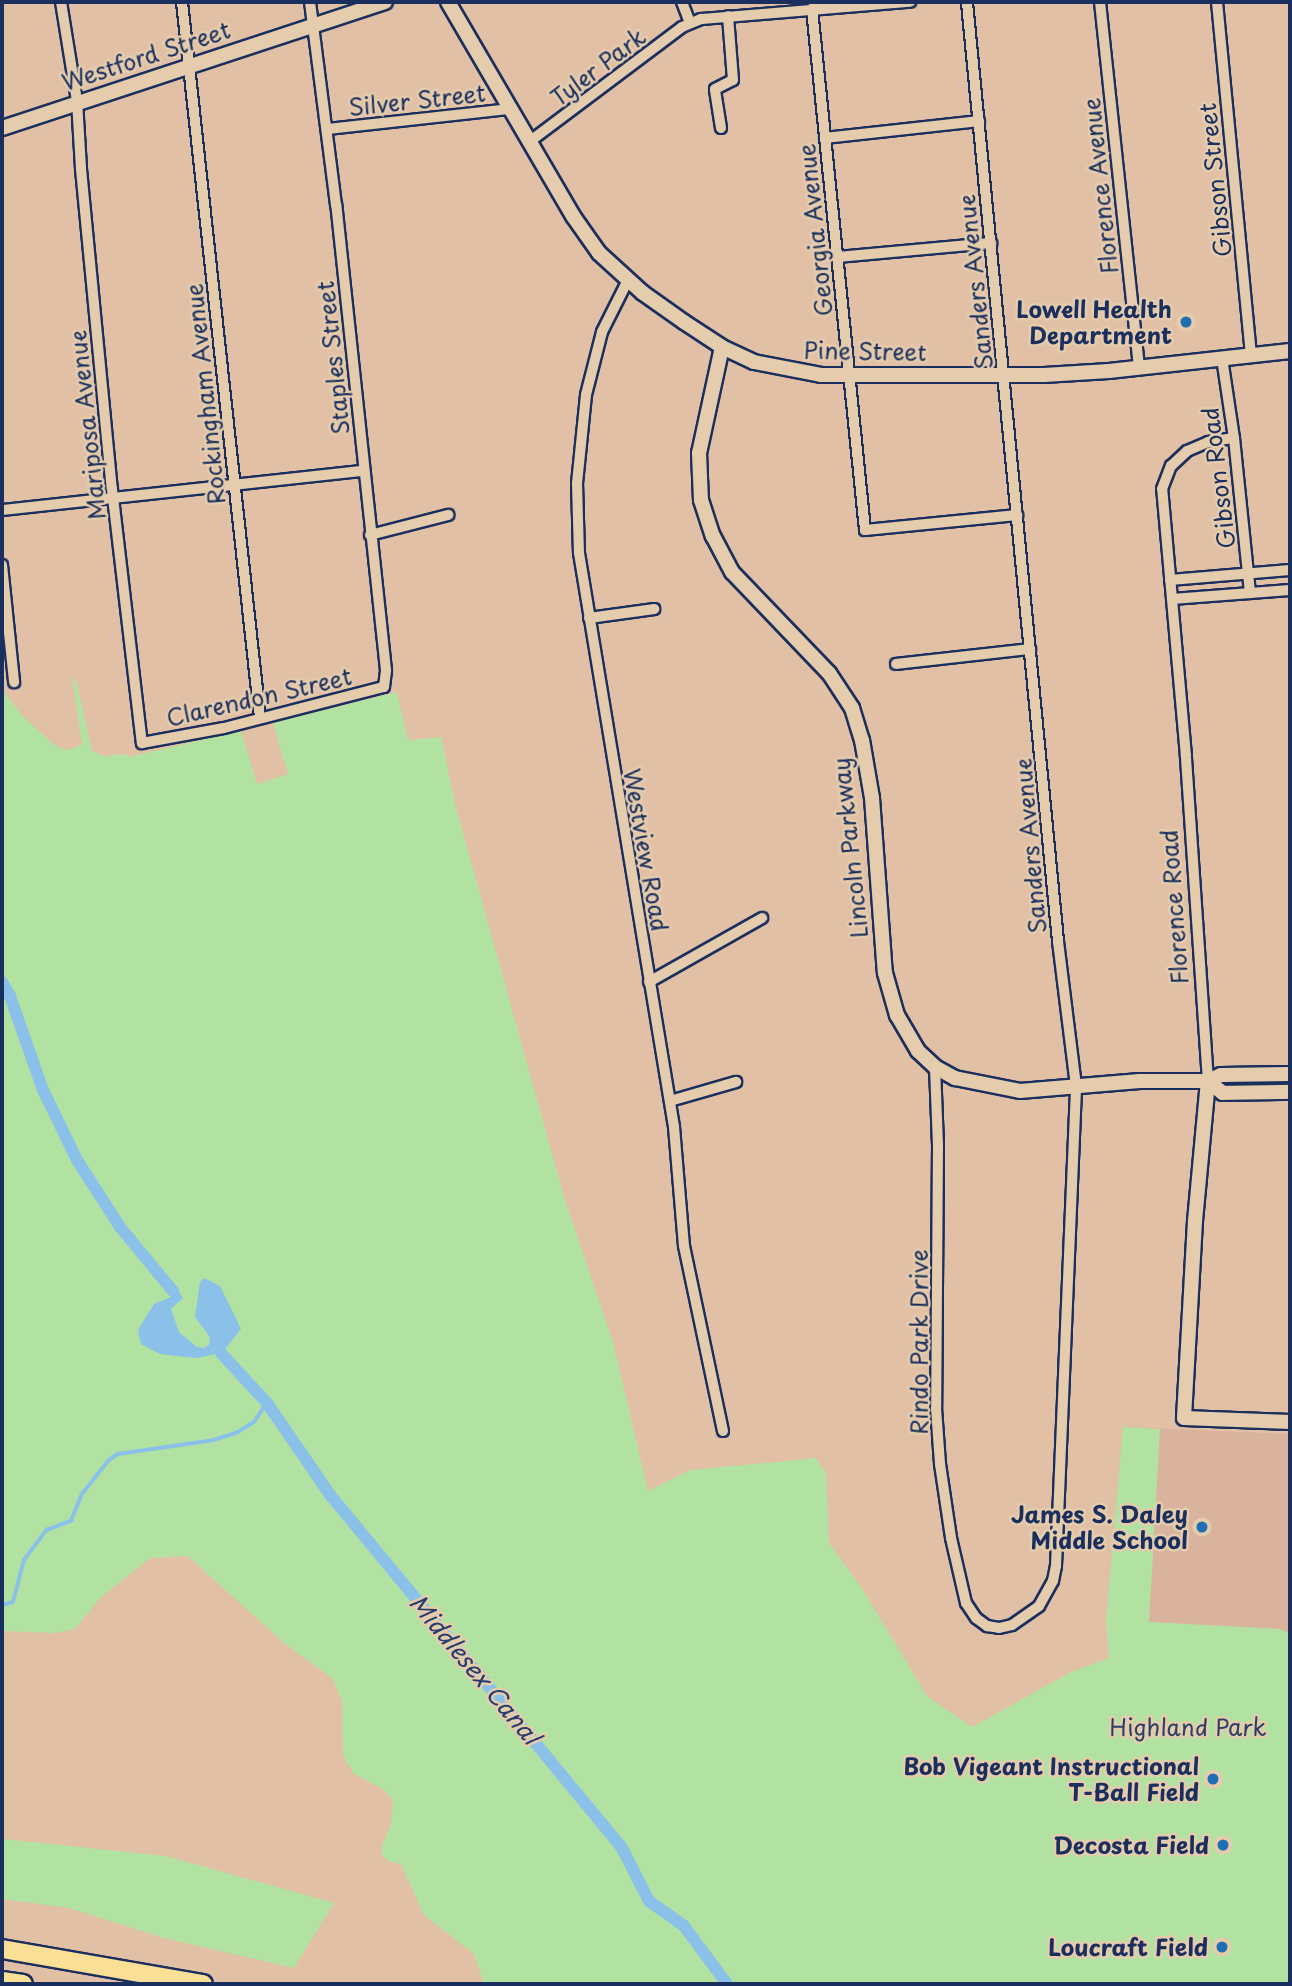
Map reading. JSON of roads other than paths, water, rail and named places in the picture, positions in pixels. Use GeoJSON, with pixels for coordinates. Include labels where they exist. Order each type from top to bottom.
{"type":"FeatureCollection","features":[{"type":"Feature","properties":{"kind":"highway"},"geometry":{"type":"LineString","coordinates":[[2,1948],[203,1984]]}},
{"type":"Feature","properties":{"kind":"highway"},"geometry":{"type":"LineString","coordinates":[[2,1981],[23,1984]]}},
{"type":"Feature","properties":{"kind":"street","name":"Mariposa Avenue"},"geometry":{"type":"LineString","coordinates":[[61,2],[77,101],[81,169],[113,500],[142,744]]}},
{"type":"Feature","properties":{"kind":"street","name":"Rockingham Avenue"},"geometry":{"type":"LineString","coordinates":[[182,2],[260,718]]}},
{"type":"Feature","properties":{"kind":"street","name":"Staples Street"},"geometry":{"type":"LineString","coordinates":[[310,2],[328,129],[386,670],[384,687]]}},
{"type":"Feature","properties":{"kind":"street","name":"Westford Street"},"geometry":{"type":"LineString","coordinates":[[2,128],[77,101],[385,2]]}},
{"type":"Feature","properties":{"kind":"street","name":"Pine Street"},"geometry":{"type":"LineString","coordinates":[[448,2],[588,239],[628,279],[722,347],[754,362],[792,372],[849,376],[1079,374],[1290,351]]}},
{"type":"Feature","properties":{"kind":"street"},"geometry":{"type":"LineString","coordinates":[[682,2],[690,23]]}},
{"type":"Feature","properties":{"kind":"street","name":"Tyler Park"},"geometry":{"type":"LineString","coordinates":[[812,9],[829,2]]}},
{"type":"Feature","properties":{"kind":"street","name":"Tyler Park"},"geometry":{"type":"LineString","coordinates":[[529,142],[690,23],[728,16],[910,2]]}},
{"type":"Feature","properties":{"kind":"street","name":"Sanders Avenue"},"geometry":{"type":"LineString","coordinates":[[967,2],[1061,974],[1076,1086],[1053,1581],[1038,1606],[1012,1625],[999,1628],[987,1626],[972,1612]]}},
{"type":"Feature","properties":{"kind":"street","name":"Florence Avenue"},"geometry":{"type":"LineString","coordinates":[[1100,2],[1139,367]]}},
{"type":"Feature","properties":{"kind":"street","name":"Gibson Street"},"geometry":{"type":"LineString","coordinates":[[1217,2],[1251,355]]}},
{"type":"Feature","properties":{"kind":"street","name":"Georgia Avenue"},"geometry":{"type":"LineString","coordinates":[[812,9],[865,530],[1017,515]]}},
{"type":"Feature","properties":{"kind":"street"},"geometry":{"type":"LineString","coordinates":[[721,128],[715,89],[733,80],[728,16]]}},
{"type":"Feature","properties":{"kind":"street","name":"Silver Street"},"geometry":{"type":"LineString","coordinates":[[328,129],[510,108]]}},
{"type":"Feature","properties":{"kind":"street"},"geometry":{"type":"LineString","coordinates":[[825,138],[979,121]]}},
{"type":"Feature","properties":{"kind":"street"},"geometry":{"type":"LineString","coordinates":[[837,257],[991,243]]}},
{"type":"Feature","properties":{"kind":"street","name":"Westview Road"},"geometry":{"type":"LineString","coordinates":[[628,279],[602,332],[581,425],[577,483],[579,553],[670,1101],[684,1247],[723,1431]]}},
{"type":"Feature","properties":{"kind":"street","name":"Lincoln Parkway"},"geometry":{"type":"LineString","coordinates":[[722,347],[699,453],[698,484],[706,516],[732,572],[830,673],[852,708],[862,740],[872,797],[888,987],[903,1029],[935,1067],[964,1082],[992,1088],[1029,1091],[1140,1081],[1208,1081],[1222,1074],[1290,1074]]}},
{"type":"Feature","properties":{"kind":"street","name":"Gibson Road"},"geometry":{"type":"LineString","coordinates":[[1222,358],[1234,438],[1250,593]]}},
{"type":"Feature","properties":{"kind":"street","name":"Florence Road"},"geometry":{"type":"LineString","coordinates":[[1234,438],[1208,442],[1187,451],[1164,477],[1161,502],[1172,599],[1201,958],[1208,1081],[1195,1221],[1184,1418],[1290,1422]]}},
{"type":"Feature","properties":{"kind":"street"},"geometry":{"type":"LineString","coordinates":[[2,510],[363,471]]}},
{"type":"Feature","properties":{"kind":"street"},"geometry":{"type":"LineString","coordinates":[[370,535],[448,515]]}},
{"type":"Feature","properties":{"kind":"street"},"geometry":{"type":"LineString","coordinates":[[2,565],[14,682]]}},
{"type":"Feature","properties":{"kind":"street"},"geometry":{"type":"LineString","coordinates":[[1170,580],[1290,570]]}},
{"type":"Feature","properties":{"kind":"street"},"geometry":{"type":"LineString","coordinates":[[1172,599],[1290,590]]}},
{"type":"Feature","properties":{"kind":"street"},"geometry":{"type":"LineString","coordinates":[[589,618],[654,609]]}},
{"type":"Feature","properties":{"kind":"street"},"geometry":{"type":"LineString","coordinates":[[896,664],[1030,649]]}},
{"type":"Feature","properties":{"kind":"street","name":"Clarendon Street"},"geometry":{"type":"LineString","coordinates":[[142,744],[384,687]]}},
{"type":"Feature","properties":{"kind":"street"},"geometry":{"type":"LineString","coordinates":[[649,982],[762,918]]}},
{"type":"Feature","properties":{"kind":"street","name":"Rindo Park Drive"},"geometry":{"type":"LineString","coordinates":[[935,1067],[938,1145],[937,1433],[955,1560],[966,1604],[972,1612]]}},
{"type":"Feature","properties":{"kind":"street","name":"Lincoln Parkway"},"geometry":{"type":"LineString","coordinates":[[1208,1081],[1223,1093],[1290,1092]]}},
{"type":"Feature","properties":{"kind":"street"},"geometry":{"type":"LineString","coordinates":[[670,1101],[736,1082]]}},
{"type":"Feature","properties":{"kind":"water"},"geometry":{"type":"Polygon","coordinates":[[[204,1278],[220,1286],[241,1329],[223,1352],[198,1358],[186,1357],[160,1354],[141,1344],[138,1330],[154,1304],[171,1297],[175,1286],[183,1298],[171,1309],[179,1332],[197,1347],[204,1348],[209,1345],[210,1337],[195,1317],[200,1282],[204,1278]]]}},
{"type":"Feature","properties":{"kind":"waterway"},"geometry":{"type":"LineString","coordinates":[[2,982],[10,996],[43,1090],[77,1160],[120,1227],[173,1291]]}},
{"type":"Feature","properties":{"kind":"waterway","name":"Middlesex Canal"},"geometry":{"type":"LineString","coordinates":[[221,1353],[267,1403],[331,1496],[621,1846],[649,1901],[684,1926],[727,1984]]}},
{"type":"Feature","properties":{"kind":"waterway"},"geometry":{"type":"LineString","coordinates":[[2,1605],[13,1602],[24,1560],[47,1530],[71,1521],[82,1494],[109,1460],[118,1454],[214,1440],[238,1432],[254,1422],[267,1403]]}},
{"type":"Feature","properties":{"kind":"place","name":"Lowell Health Department"},"geometry":{"type":"Point","coordinates":[1186,322]}},
{"type":"Feature","properties":{"kind":"place","name":"James S. Daley Middle School"},"geometry":{"type":"Point","coordinates":[1202,1527]}},
{"type":"Feature","properties":{"kind":"place","name":"Bob Vigeant Instructional T-Ball Field"},"geometry":{"type":"Point","coordinates":[1213,1779]}},
{"type":"Feature","properties":{"kind":"place","name":"Decosta Field"},"geometry":{"type":"Point","coordinates":[1223,1845]}},
{"type":"Feature","properties":{"kind":"place","name":"Loucraft Field"},"geometry":{"type":"Point","coordinates":[1222,1947]}},
{"type":"Feature","properties":{"kind":"park label","name":"Highland Park"},"geometry":{"type":"Point","coordinates":[1188,1727]}}]}
